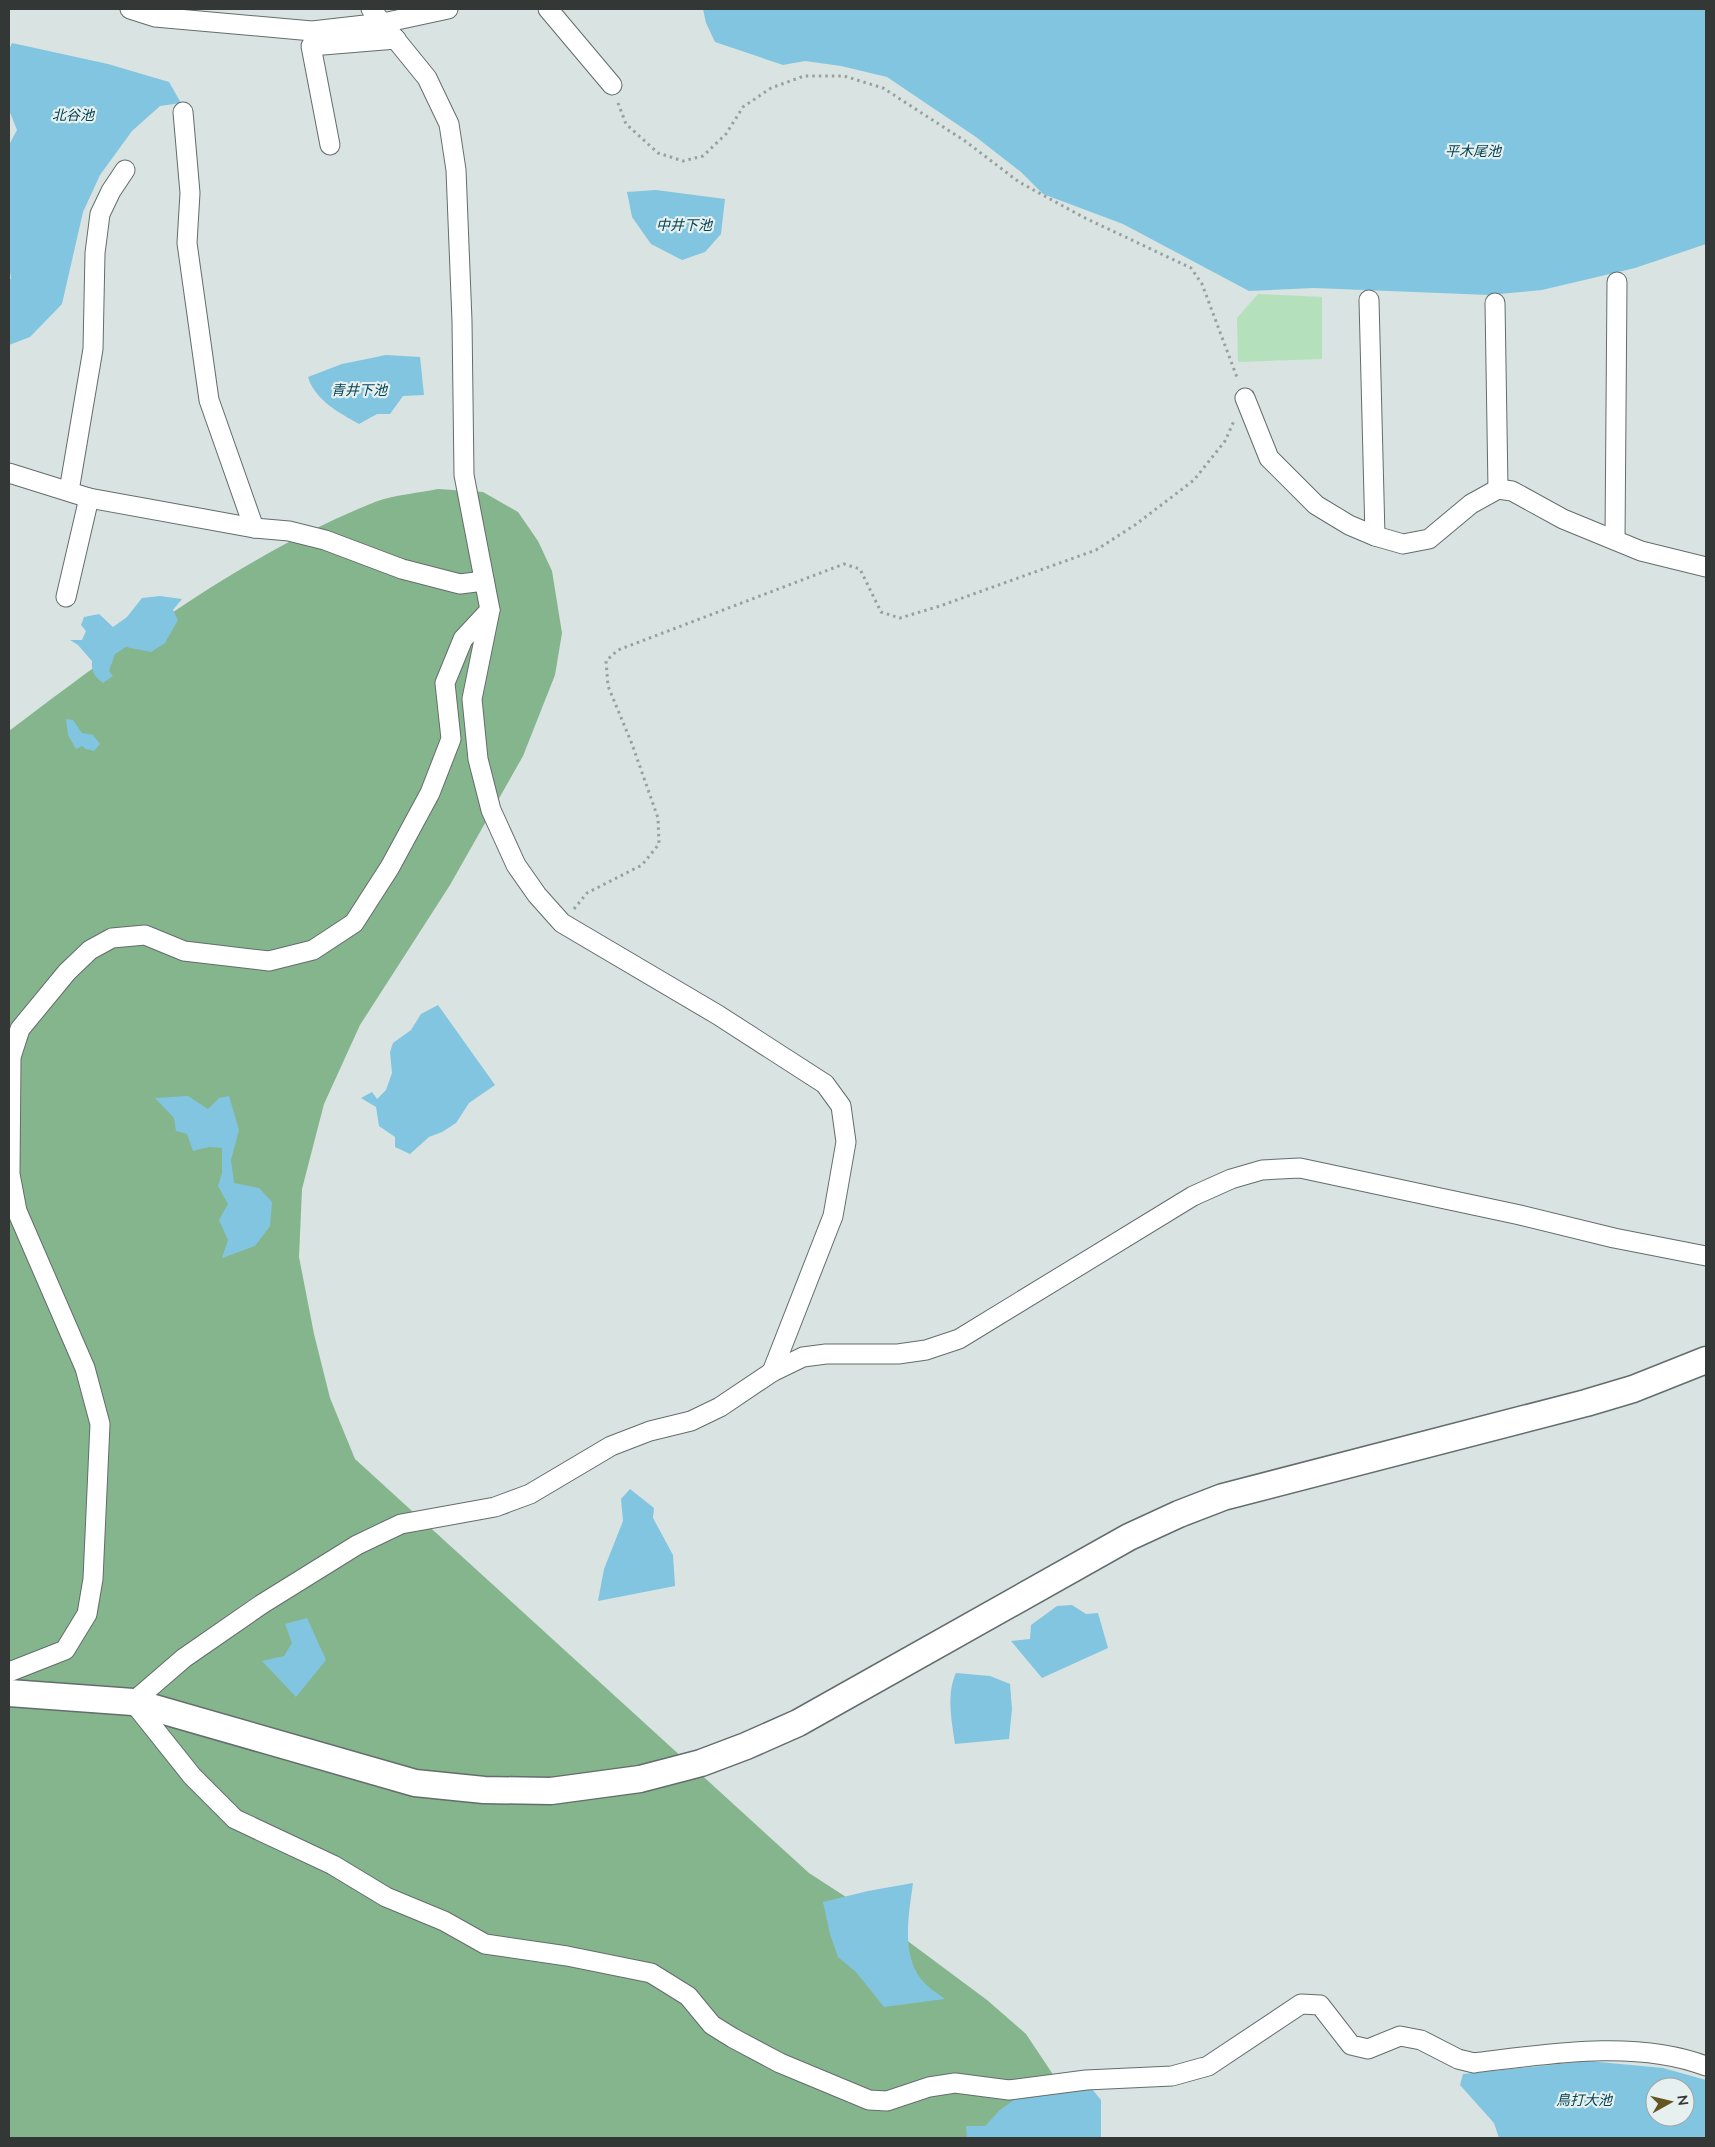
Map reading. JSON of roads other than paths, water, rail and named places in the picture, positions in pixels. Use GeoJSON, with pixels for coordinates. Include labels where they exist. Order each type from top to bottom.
{"type":"FeatureCollection","features":[{"type":"Feature","properties":{"kind":"street"},"geometry":{"type":"LineString","coordinates":[[130,9],[155,18],[312,31],[383,23],[448,9]]}},
{"type":"Feature","properties":{"kind":"street"},"geometry":{"type":"LineString","coordinates":[[371,9],[427,78],[449,124],[456,170],[462,321],[464,475],[490,610],[472,699],[478,759],[491,810],[516,864],[536,895],[562,923],[718,1015],[825,1084],[842,1106],[846,1142],[833,1216],[772,1372]]}},
{"type":"Feature","properties":{"kind":"street"},"geometry":{"type":"LineString","coordinates":[[548,9],[612,85]]}},
{"type":"Feature","properties":{"kind":"street"},"geometry":{"type":"LineString","coordinates":[[330,145],[311,46],[396,39]]}},
{"type":"Feature","properties":{"kind":"street"},"geometry":{"type":"LineString","coordinates":[[183,112],[190,192],[188,243],[209,400],[254,528]]}},
{"type":"Feature","properties":{"kind":"street"},"geometry":{"type":"LineString","coordinates":[[69,491],[93,349],[95,253],[100,214],[111,191],[125,170]]}},
{"type":"Feature","properties":{"kind":"street"},"geometry":{"type":"LineString","coordinates":[[1615,540],[1617,282]]}},
{"type":"Feature","properties":{"kind":"street"},"geometry":{"type":"LineString","coordinates":[[1368,300],[1375,536]]}},
{"type":"Feature","properties":{"kind":"street"},"geometry":{"type":"LineString","coordinates":[[1495,304],[1498,490]]}},
{"type":"Feature","properties":{"kind":"street"},"geometry":{"type":"LineString","coordinates":[[1244,398],[1269,458],[1316,505],[1348,525],[1375,536],[1403,544],[1429,539],[1471,504],[1498,490],[1512,491],[1563,519],[1641,551],[1706,567]]}},
{"type":"Feature","properties":{"kind":"street"},"geometry":{"type":"LineString","coordinates":[[9,473],[88,498],[254,528],[289,531],[324,540],[402,569],[460,584],[484,581]]}},
{"type":"Feature","properties":{"kind":"street"},"geometry":{"type":"LineString","coordinates":[[66,597],[88,498]]}},
{"type":"Feature","properties":{"kind":"street"},"geometry":{"type":"LineString","coordinates":[[9,1672],[65,1650],[87,1614],[93,1579],[100,1424],[85,1368],[17,1211],[9,1173],[10,1057],[20,1029],[66,972],[90,950],[112,938],[145,935],[184,951],[269,961],[314,950],[354,922],[390,867],[430,793],[451,739],[445,683],[463,639],[490,610]]}},
{"type":"Feature","properties":{"kind":"street"},"geometry":{"type":"LineString","coordinates":[[133,1702],[184,1658],[262,1604],[357,1545],[401,1524],[495,1507],[530,1494],[611,1446],[650,1431],[691,1421],[720,1407],[772,1372],[803,1357],[826,1354],[898,1354],[926,1350],[959,1339],[1193,1196],[1231,1179],[1262,1170],[1300,1168],[1520,1215],[1614,1238],[1706,1256]]}},
{"type":"Feature","properties":{"kind":"street"},"geometry":{"type":"LineString","coordinates":[[9,1693],[133,1702],[414,1783],[484,1790],[551,1791],[640,1779],[701,1763],[798,1723],[1129,1537],[1179,1514],[1223,1497],[1280,1481],[1586,1403],[1633,1389],[1706,1360]]}},
{"type":"Feature","properties":{"kind":"street"},"geometry":{"type":"LineString","coordinates":[[133,1702],[192,1776],[235,1818],[333,1865],[386,1898],[444,1922],[485,1944],[567,1956],[651,1973],[688,1996],[712,2025],[733,2038],[780,2063],[869,2100],[887,2101],[929,2087],[955,2083],[1009,2090],[1086,2080],[1172,2076],[1208,2066],[1301,2004],[1320,2005],[1352,2044],[1368,2049],[1400,2036],[1421,2040],[1458,2059],[1474,2063],[1590,2050],[1650,2053],[1706,2066]]}},
{"type":"Feature","properties":{"kind":"water","name":"平木尾池"},"geometry":{"type":"Polygon","coordinates":[[[703,9],[1706,9],[1706,244],[1635,268],[1542,290],[1489,295],[1314,288],[1249,291],[1123,224],[1043,194],[1021,172],[976,137],[887,77],[841,66],[805,61],[783,65],[715,42],[706,23],[703,9]]]}},
{"type":"Feature","properties":{"kind":"water","name":"北谷池"},"geometry":{"type":"Polygon","coordinates":[[[12,43],[108,64],[169,82],[181,103],[160,106],[132,131],[100,175],[83,212],[62,304],[30,337],[9,345],[9,279],[11,279],[9,263],[9,145],[17,130],[9,110],[9,50],[12,43]]]}},
{"type":"Feature","properties":{"kind":"water","name":"中井下池"},"geometry":{"type":"Polygon","coordinates":[[[656,190],[725,199],[721,234],[705,252],[682,260],[651,244],[632,217],[627,192],[656,190]]]}},
{"type":"Feature","properties":{"kind":"water","name":"青井下池"},"geometry":{"type":"Polygon","coordinates":[[[386,355],[420,357],[424,395],[403,396],[390,414],[377,414],[359,424],[328,405],[311,385],[308,377],[342,364],[386,355]]]}},
{"type":"Feature","properties":{"kind":"water"},"geometry":{"type":"Polygon","coordinates":[[[160,596],[182,599],[173,610],[178,620],[165,643],[151,652],[126,647],[115,654],[109,671],[113,676],[103,683],[94,674],[92,661],[78,645],[70,640],[82,640],[86,631],[81,625],[84,617],[99,614],[113,627],[127,617],[142,598],[160,596]]]}},
{"type":"Feature","properties":{"kind":"water"},"geometry":{"type":"Polygon","coordinates":[[[66,719],[73,720],[82,733],[93,735],[100,744],[94,751],[82,746],[76,749],[68,735],[66,719]]]}},
{"type":"Feature","properties":{"kind":"water"},"geometry":{"type":"Polygon","coordinates":[[[438,1005],[495,1085],[469,1103],[456,1123],[442,1132],[429,1137],[410,1154],[395,1147],[395,1137],[379,1126],[376,1107],[361,1098],[372,1092],[377,1099],[386,1090],[392,1073],[390,1052],[393,1043],[411,1030],[421,1014],[438,1005]]]}},
{"type":"Feature","properties":{"kind":"water"},"geometry":{"type":"Polygon","coordinates":[[[188,1096],[208,1109],[219,1098],[229,1096],[239,1130],[231,1160],[234,1183],[259,1188],[272,1202],[270,1226],[255,1246],[222,1258],[228,1240],[219,1220],[228,1204],[218,1186],[222,1173],[222,1148],[209,1147],[193,1151],[187,1134],[176,1131],[174,1118],[155,1098],[188,1096]]]}},
{"type":"Feature","properties":{"kind":"water"},"geometry":{"type":"Polygon","coordinates":[[[630,1489],[654,1508],[653,1518],[673,1555],[675,1586],[598,1601],[604,1569],[623,1521],[621,1499],[630,1489]]]}},
{"type":"Feature","properties":{"kind":"water"},"geometry":{"type":"Polygon","coordinates":[[[1072,1605],[1086,1614],[1098,1613],[1108,1648],[1042,1678],[1011,1641],[1030,1639],[1031,1625],[1057,1606],[1072,1605]]]}},
{"type":"Feature","properties":{"kind":"water"},"geometry":{"type":"Polygon","coordinates":[[[307,1618],[326,1660],[296,1697],[262,1661],[284,1656],[292,1643],[285,1624],[307,1618]]]}},
{"type":"Feature","properties":{"kind":"water"},"geometry":{"type":"Polygon","coordinates":[[[956,1673],[990,1676],[1010,1684],[1012,1709],[1009,1739],[955,1744],[950,1699],[956,1673]]]}},
{"type":"Feature","properties":{"kind":"water"},"geometry":{"type":"Polygon","coordinates":[[[913,1883],[908,1920],[911,1957],[915,1969],[923,1982],[945,1999],[884,2007],[856,1972],[838,1957],[830,1934],[823,1902],[913,1883]]]}},
{"type":"Feature","properties":{"kind":"water","name":"鳥打大池"},"geometry":{"type":"Polygon","coordinates":[[[1588,2061],[1663,2068],[1706,2080],[1706,2138],[1499,2138],[1494,2123],[1460,2085],[1463,2074],[1588,2061]]]}},
{"type":"Feature","properties":{"kind":"water"},"geometry":{"type":"Polygon","coordinates":[[[1078,2086],[1092,2089],[1101,2100],[1101,2138],[967,2138],[966,2126],[985,2126],[1000,2110],[1018,2097],[1078,2086]]]}}]}
